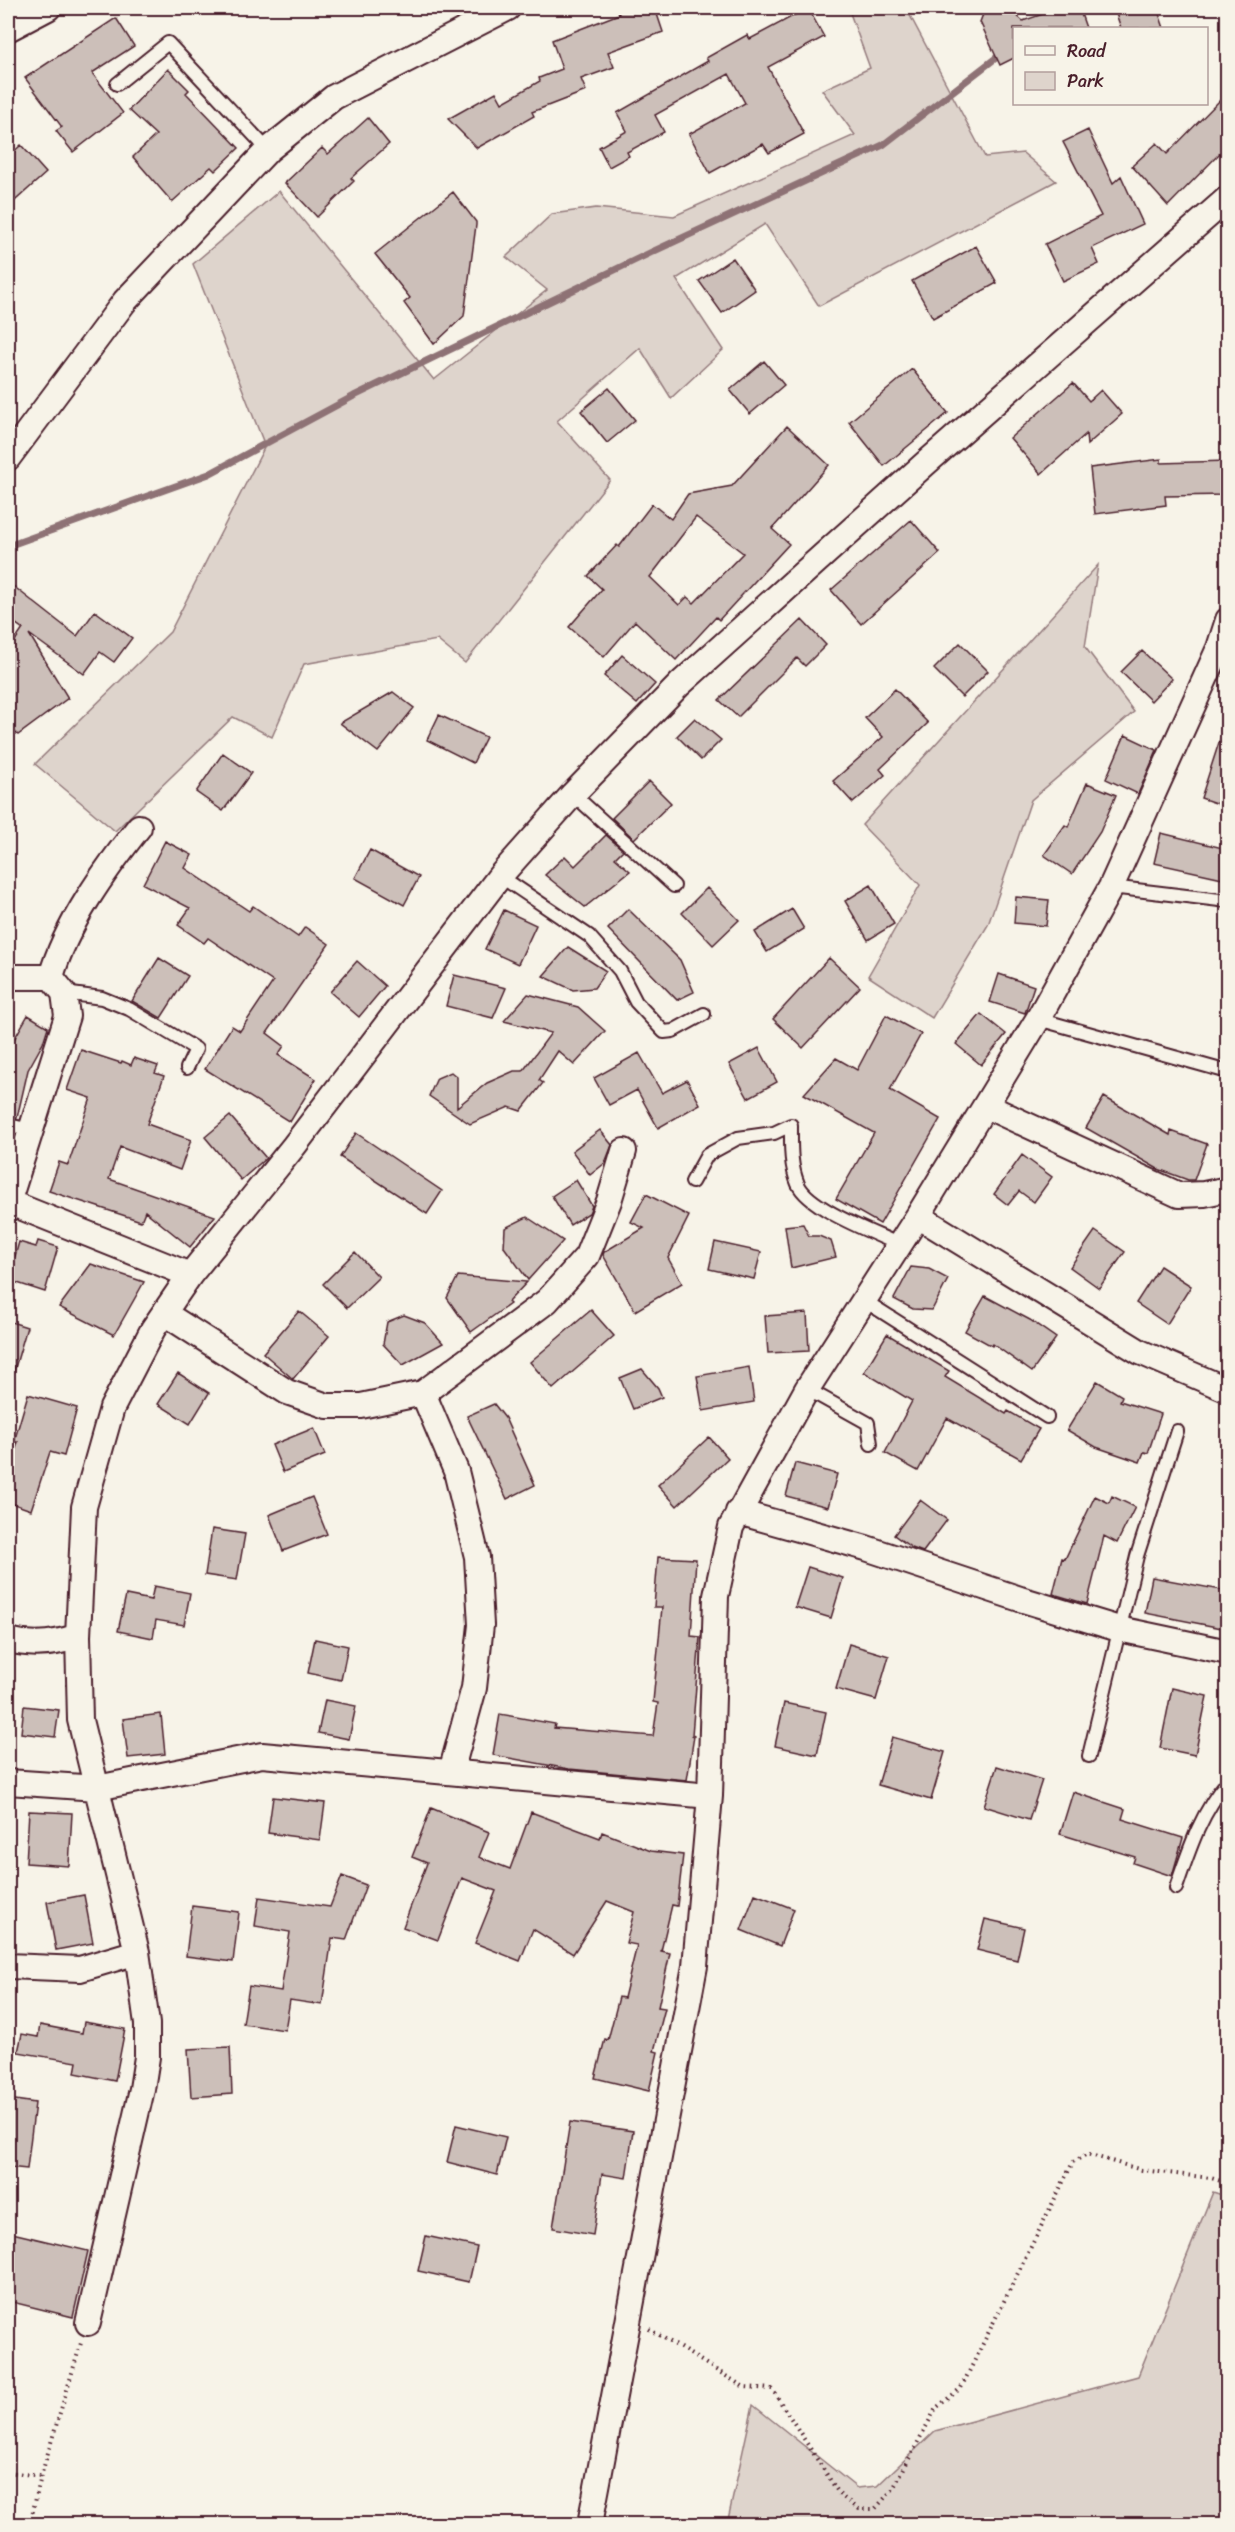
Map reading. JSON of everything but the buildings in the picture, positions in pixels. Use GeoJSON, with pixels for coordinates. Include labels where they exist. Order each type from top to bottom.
{"type":"FeatureCollection","features":[{"type":"Feature","properties":{"kind":"street"},"geometry":{"type":"LineString","coordinates":[[8,28],[48,8]]}},
{"type":"Feature","properties":{"kind":"street"},"geometry":{"type":"LineString","coordinates":[[8,458],[124,302],[268,150],[334,97],[508,8]]}},
{"type":"Feature","properties":{"kind":"street"},"geometry":{"type":"LineString","coordinates":[[88,2323],[142,2089],[147,2057],[147,2024],[137,1952],[80,1720],[78,1636],[84,1507],[112,1408],[153,1329],[190,1275],[294,1146],[500,876],[573,794],[689,676],[926,463],[1227,198]]}},
{"type":"Feature","properties":{"kind":"street"},"geometry":{"type":"LineString","coordinates":[[590,2524],[695,1966],[710,1796],[716,1596],[731,1527],[807,1389],[900,1245],[1038,1019],[1110,887],[1223,650],[1227,620]]}},
{"type":"Feature","properties":{"kind":"street"},"geometry":{"type":"LineString","coordinates":[[139,828],[112,862],[68,935],[58,985],[67,1016],[8,1203],[190,1275]]}},
{"type":"Feature","properties":{"kind":"street"},"geometry":{"type":"LineString","coordinates":[[8,977],[58,985]]}},
{"type":"Feature","properties":{"kind":"street"},"geometry":{"type":"LineString","coordinates":[[986,1106],[1179,1195],[1204,1194],[1227,1189]]}},
{"type":"Feature","properties":{"kind":"street"},"geometry":{"type":"LineString","coordinates":[[164,1313],[287,1392],[327,1406],[361,1406],[423,1393],[547,1301],[587,1256],[609,1201],[624,1151]]}},
{"type":"Feature","properties":{"kind":"street"},"geometry":{"type":"LineString","coordinates":[[918,1216],[1140,1352],[1227,1390]]}},
{"type":"Feature","properties":{"kind":"street"},"geometry":{"type":"LineString","coordinates":[[423,1393],[456,1471],[477,1557],[481,1625],[474,1688],[451,1772]]}},
{"type":"Feature","properties":{"kind":"street"},"geometry":{"type":"LineString","coordinates":[[738,1512],[866,1548],[1119,1629],[1227,1652]]}},
{"type":"Feature","properties":{"kind":"street"},"geometry":{"type":"LineString","coordinates":[[8,1640],[20,1643],[61,1642],[78,1636]]}},
{"type":"Feature","properties":{"kind":"street"},"geometry":{"type":"LineString","coordinates":[[8,1782],[97,1788],[262,1755],[710,1796]]}},
{"type":"Feature","properties":{"kind":"street"},"geometry":{"type":"LineString","coordinates":[[8,1966],[80,1969],[137,1952]]}},
{"type":"Feature","properties":{"kind":"lane"},"geometry":{"type":"LineString","coordinates":[[117,84],[168,43],[268,150]]}},
{"type":"Feature","properties":{"kind":"lane"},"geometry":{"type":"LineString","coordinates":[[573,794],[674,886]]}},
{"type":"Feature","properties":{"kind":"lane"},"geometry":{"type":"LineString","coordinates":[[500,876],[589,936],[620,971],[636,1002],[664,1032],[673,1031],[704,1014]]}},
{"type":"Feature","properties":{"kind":"lane"},"geometry":{"type":"LineString","coordinates":[[1110,887],[1227,901]]}},
{"type":"Feature","properties":{"kind":"lane"},"geometry":{"type":"LineString","coordinates":[[58,985],[129,1009],[196,1048],[187,1068]]}},
{"type":"Feature","properties":{"kind":"lane"},"geometry":{"type":"LineString","coordinates":[[1038,1019],[1227,1072]]}},
{"type":"Feature","properties":{"kind":"lane"},"geometry":{"type":"LineString","coordinates":[[8,1125],[32,1130]]}},
{"type":"Feature","properties":{"kind":"lane"},"geometry":{"type":"LineString","coordinates":[[692,1182],[707,1155],[738,1138],[774,1133],[791,1125],[791,1158],[799,1186],[814,1204],[900,1245]]}},
{"type":"Feature","properties":{"kind":"lane"},"geometry":{"type":"LineString","coordinates":[[865,1301],[1047,1417]]}},
{"type":"Feature","properties":{"kind":"lane"},"geometry":{"type":"LineString","coordinates":[[807,1389],[868,1423],[871,1444]]}},
{"type":"Feature","properties":{"kind":"lane"},"geometry":{"type":"LineString","coordinates":[[1089,1756],[1137,1556],[1177,1431]]}},
{"type":"Feature","properties":{"kind":"lane"},"geometry":{"type":"LineString","coordinates":[[1176,1888],[1192,1841],[1212,1798],[1227,1781]]}},
{"type":"Feature","properties":{"kind":"path"},"geometry":{"type":"LineString","coordinates":[[629,2317],[744,2388],[772,2390],[840,2495],[859,2509],[875,2509],[893,2489],[936,2408],[961,2388],[1073,2162],[1087,2154],[1142,2170],[1211,2178],[1227,2183]]}},
{"type":"Feature","properties":{"kind":"path"},"geometry":{"type":"LineString","coordinates":[[30,2524],[40,2476],[74,2361],[88,2323]]}},
{"type":"Feature","properties":{"kind":"path"},"geometry":{"type":"LineString","coordinates":[[8,2472],[40,2476]]}},
{"type":"Feature","properties":{"kind":"green space"},"geometry":{"type":"Polygon","coordinates":[[[860,8],[906,8],[985,157],[1023,153],[1056,181],[819,306],[765,224],[676,279],[723,350],[671,398],[640,348],[557,421],[610,480],[465,663],[437,640],[304,664],[272,737],[233,717],[115,831],[35,764],[170,632],[265,446],[193,264],[279,191],[434,380],[547,290],[506,257],[552,214],[596,208],[674,216],[855,135],[822,90],[870,68],[850,13],[860,8]]]}},
{"type":"Feature","properties":{"kind":"green space"},"geometry":{"type":"Polygon","coordinates":[[[1098,565],[1085,647],[1134,712],[1031,800],[988,925],[932,1018],[868,976],[920,885],[862,825],[1098,565]]]}},
{"type":"Feature","properties":{"kind":"green space"},"geometry":{"type":"Polygon","coordinates":[[[1213,2192],[1228,2197],[1227,2524],[727,2524],[753,2405],[857,2488],[877,2486],[935,2431],[1138,2376],[1213,2192]]]}},
{"type":"Feature","properties":{"kind":"waterway"},"geometry":{"type":"LineString","coordinates":[[8,546],[209,474],[354,396],[652,252],[883,145],[1013,45]]}}]}
